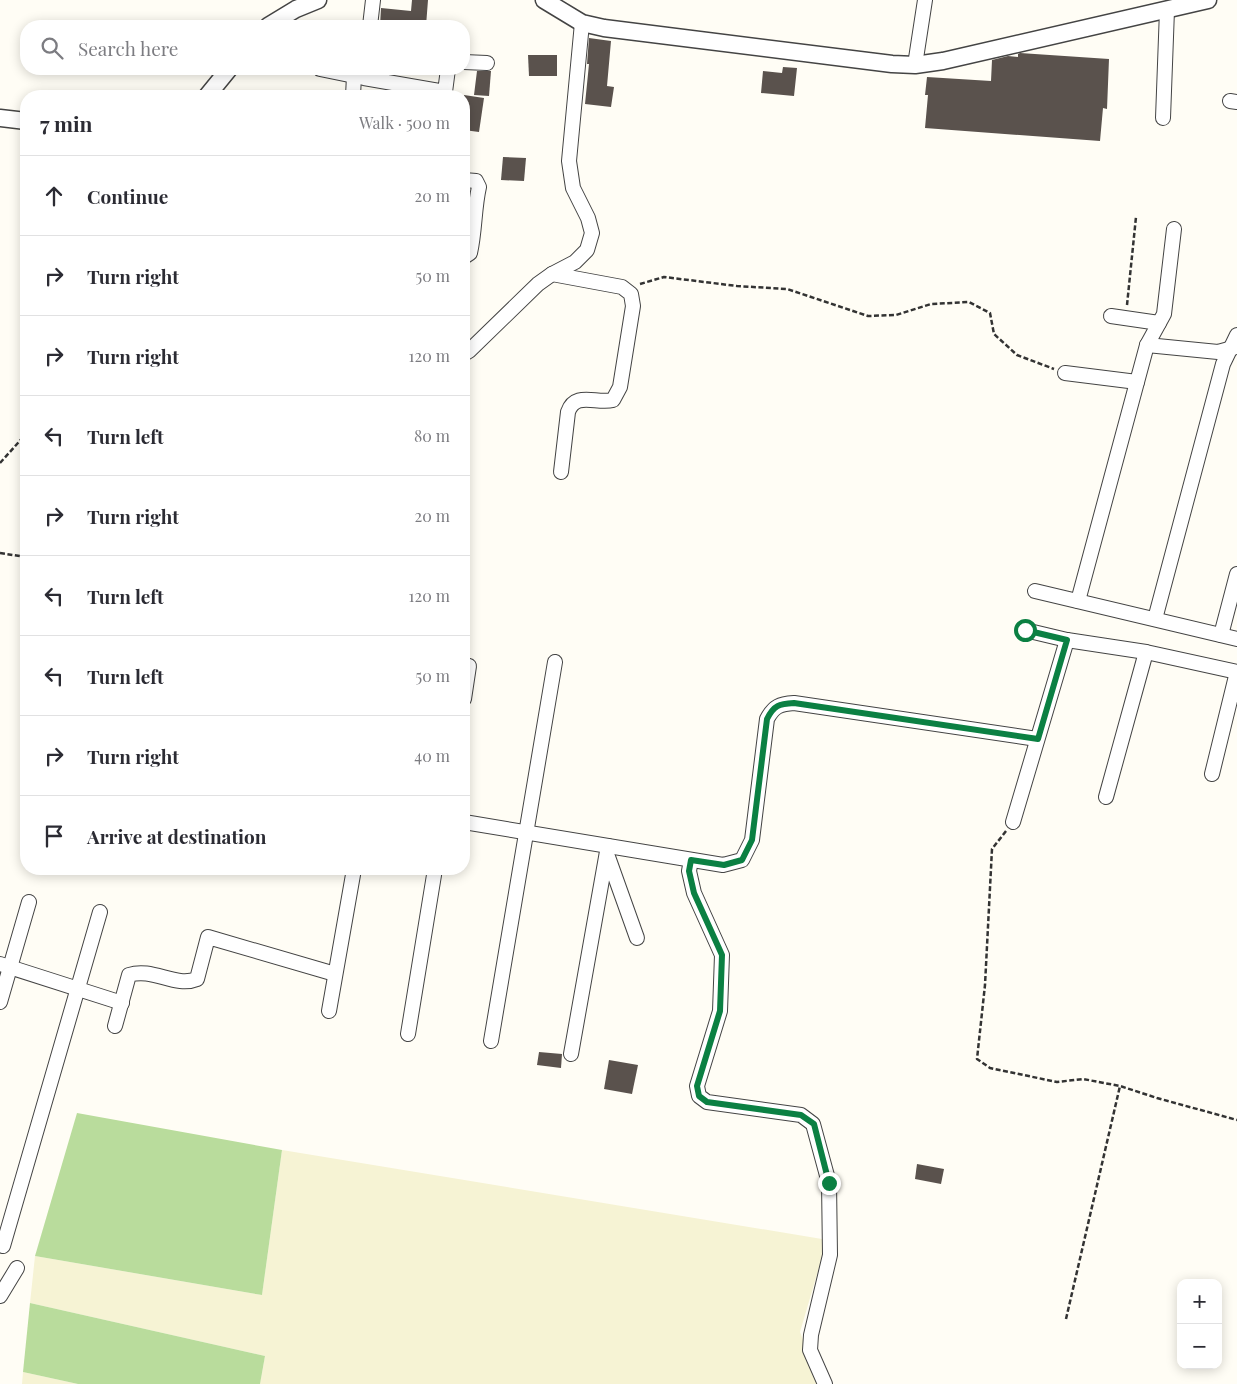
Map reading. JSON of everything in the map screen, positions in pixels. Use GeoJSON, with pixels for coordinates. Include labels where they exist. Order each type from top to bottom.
{"type":"FeatureCollection","features":[{"type":"Feature","properties":{"kind":"street"},"geometry":{"type":"LineString","coordinates":[[278,20],[296,9],[318,0]]}},
{"type":"Feature","properties":{"kind":"street"},"geometry":{"type":"LineString","coordinates":[[371,20],[373,0]]}},
{"type":"Feature","properties":{"kind":"street"},"geometry":{"type":"LineString","coordinates":[[544,0],[582,23],[604,28],[914,65],[943,61],[1208,0]]}},
{"type":"Feature","properties":{"kind":"street"},"geometry":{"type":"LineString","coordinates":[[914,65],[925,0]]}},
{"type":"Feature","properties":{"kind":"street"},"geometry":{"type":"LineString","coordinates":[[1163,118],[1167,10]]}},
{"type":"Feature","properties":{"kind":"street"},"geometry":{"type":"LineString","coordinates":[[470,348],[538,284],[575,262],[587,250],[592,233],[588,218],[573,188],[569,161],[582,23]]}},
{"type":"Feature","properties":{"kind":"street"},"geometry":{"type":"LineString","coordinates":[[470,62],[487,63]]}},
{"type":"Feature","properties":{"kind":"street"},"geometry":{"type":"LineString","coordinates":[[212,90],[224,75]]}},
{"type":"Feature","properties":{"kind":"street"},"geometry":{"type":"LineString","coordinates":[[355,90],[361,75]]}},
{"type":"Feature","properties":{"kind":"street"},"geometry":{"type":"LineString","coordinates":[[366,75],[436,90]]}},
{"type":"Feature","properties":{"kind":"street"},"geometry":{"type":"LineString","coordinates":[[445,90],[447,75]]}},
{"type":"Feature","properties":{"kind":"street"},"geometry":{"type":"LineString","coordinates":[[0,118],[20,120]]}},
{"type":"Feature","properties":{"kind":"street"},"geometry":{"type":"LineString","coordinates":[[470,180],[476,181],[479,187],[470,253]]}},
{"type":"Feature","properties":{"kind":"street"},"geometry":{"type":"LineString","coordinates":[[1078,601],[1147,345],[1164,314],[1174,229]]}},
{"type":"Feature","properties":{"kind":"street"},"geometry":{"type":"LineString","coordinates":[[552,274],[622,287],[631,294],[633,306],[620,387],[613,400],[605,402],[583,400],[576,401],[570,405],[561,472]]}},
{"type":"Feature","properties":{"kind":"street"},"geometry":{"type":"LineString","coordinates":[[1111,316],[1159,323]]}},
{"type":"Feature","properties":{"kind":"street"},"geometry":{"type":"LineString","coordinates":[[1155,619],[1223,364],[1234,347],[1237,335]]}},
{"type":"Feature","properties":{"kind":"street"},"geometry":{"type":"LineString","coordinates":[[1147,345],[1218,352],[1234,347]]}},
{"type":"Feature","properties":{"kind":"street"},"geometry":{"type":"LineString","coordinates":[[1064,373],[1138,382]]}},
{"type":"Feature","properties":{"kind":"street"},"geometry":{"type":"LineString","coordinates":[[1221,635],[1237,574]]}},
{"type":"Feature","properties":{"kind":"street"},"geometry":{"type":"LineString","coordinates":[[1035,591],[1237,639]]}},
{"type":"Feature","properties":{"kind":"street"},"geometry":{"type":"LineString","coordinates":[[1025,630],[1067,640],[1146,652],[1237,672],[1212,774]]}},
{"type":"Feature","properties":{"kind":"street"},"geometry":{"type":"LineString","coordinates":[[1013,822],[1067,640]]}},
{"type":"Feature","properties":{"kind":"street"},"geometry":{"type":"LineString","coordinates":[[1106,796],[1146,652]]}},
{"type":"Feature","properties":{"kind":"street"},"geometry":{"type":"LineString","coordinates":[[491,1041],[555,662]]}},
{"type":"Feature","properties":{"kind":"street"},"geometry":{"type":"LineString","coordinates":[[470,823],[526,832],[607,850],[724,865],[742,860],[752,840],[767,719],[772,709],[782,704],[794,703],[1038,739]]}},
{"type":"Feature","properties":{"kind":"street"},"geometry":{"type":"LineString","coordinates":[[607,850],[637,938]]}},
{"type":"Feature","properties":{"kind":"street"},"geometry":{"type":"LineString","coordinates":[[571,1054],[607,850]]}},
{"type":"Feature","properties":{"kind":"street"},"geometry":{"type":"LineString","coordinates":[[691,860],[689,871],[694,893],[722,955],[720,1011],[697,1086],[699,1096],[707,1102],[801,1115],[814,1124],[829,1183],[830,1255],[811,1335],[810,1350],[825,1384]]}},
{"type":"Feature","properties":{"kind":"street"},"geometry":{"type":"LineString","coordinates":[[329,1011],[353,875]]}},
{"type":"Feature","properties":{"kind":"street"},"geometry":{"type":"LineString","coordinates":[[408,1034],[434,875]]}},
{"type":"Feature","properties":{"kind":"street"},"geometry":{"type":"LineString","coordinates":[[0,1002],[5,966],[29,902]]}},
{"type":"Feature","properties":{"kind":"street"},"geometry":{"type":"LineString","coordinates":[[2,1246],[5,1220],[78,989],[100,912]]}},
{"type":"Feature","properties":{"kind":"street"},"geometry":{"type":"LineString","coordinates":[[116,1026],[129,975],[139,971],[188,982],[197,979],[208,937],[335,974]]}},
{"type":"Feature","properties":{"kind":"street"},"geometry":{"type":"LineString","coordinates":[[5,966],[122,1003]]}},
{"type":"Feature","properties":{"kind":"street"},"geometry":{"type":"LineString","coordinates":[[0,1296],[17,1268]]}},
{"type":"Feature","properties":{"kind":"path"},"geometry":{"type":"LineString","coordinates":[[1125,318],[1136,217]]}},
{"type":"Feature","properties":{"kind":"path"},"geometry":{"type":"LineString","coordinates":[[631,294],[636,285],[664,277],[737,286],[787,289],[868,316],[896,315],[931,304],[969,302],[990,313],[994,334],[1017,355],[1064,373]]}},
{"type":"Feature","properties":{"kind":"path"},"geometry":{"type":"LineString","coordinates":[[0,463],[20,441]]}},
{"type":"Feature","properties":{"kind":"path"},"geometry":{"type":"LineString","coordinates":[[0,553],[20,556]]}},
{"type":"Feature","properties":{"kind":"path"},"geometry":{"type":"LineString","coordinates":[[1013,822],[992,849],[984,985],[977,1059],[990,1068],[1058,1082],[1083,1079],[1120,1086],[1237,1120]]}},
{"type":"Feature","properties":{"kind":"path"},"geometry":{"type":"LineString","coordinates":[[1066,1319],[1120,1086]]}},
{"type":"Feature","properties":{"kind":"shaded area"},"geometry":{"type":"Polygon","coordinates":[[[282,1150],[822,1239],[823,1254],[800,1332],[820,1384],[260,1384],[265,1356],[30,1303],[35,1256],[262,1295],[282,1150]]]}},
{"type":"Feature","properties":{"kind":"shaded area"},"geometry":{"type":"Polygon","coordinates":[[[23,1372],[78,1384],[22,1384],[23,1372]]]}},
{"type":"Feature","properties":{"kind":"green space"},"geometry":{"type":"Polygon","coordinates":[[[77,1113],[282,1150],[262,1295],[35,1256],[77,1113]]]}},
{"type":"Feature","properties":{"kind":"green space"},"geometry":{"type":"Polygon","coordinates":[[[30,1303],[265,1356],[260,1384],[78,1384],[23,1372],[30,1303]]]}},
{"type":"Feature","properties":{"kind":"building"},"geometry":{"type":"Polygon","coordinates":[[[412,0],[428,0],[426,20],[380,20],[381,8],[411,11],[412,0]]]}},
{"type":"Feature","properties":{"kind":"building"},"geometry":{"type":"Polygon","coordinates":[[[589,38],[611,41],[607,86],[614,87],[611,107],[585,104],[589,64],[587,64],[589,38]]]}},
{"type":"Feature","properties":{"kind":"building"},"geometry":{"type":"Polygon","coordinates":[[[1020,53],[1109,59],[1107,109],[1103,108],[1100,141],[925,128],[928,95],[925,95],[927,77],[991,81],[992,60],[1008,56],[1018,57],[1020,53]]]}},
{"type":"Feature","properties":{"kind":"building"},"geometry":{"type":"Polygon","coordinates":[[[528,55],[557,55],[557,76],[529,76],[528,55]]]}},
{"type":"Feature","properties":{"kind":"building"},"geometry":{"type":"Polygon","coordinates":[[[783,67],[797,68],[794,96],[761,93],[763,71],[782,73],[783,67]]]}},
{"type":"Feature","properties":{"kind":"building"},"geometry":{"type":"Polygon","coordinates":[[[477,71],[491,71],[489,96],[474,95],[477,71]]]}},
{"type":"Feature","properties":{"kind":"building"},"geometry":{"type":"Polygon","coordinates":[[[470,96],[484,98],[479,132],[470,131],[470,96]]]}},
{"type":"Feature","properties":{"kind":"building"},"geometry":{"type":"Polygon","coordinates":[[[503,157],[526,158],[524,181],[501,180],[503,157]]]}},
{"type":"Feature","properties":{"kind":"building"},"geometry":{"type":"Polygon","coordinates":[[[539,1052],[562,1054],[561,1068],[537,1065],[539,1052]]]}},
{"type":"Feature","properties":{"kind":"building"},"geometry":{"type":"Polygon","coordinates":[[[609,1060],[638,1065],[632,1094],[604,1089],[609,1060]]]}},
{"type":"Feature","properties":{"kind":"building"},"geometry":{"type":"Polygon","coordinates":[[[917,1164],[944,1169],[941,1184],[915,1179],[917,1164]]]}},
{"type":"Feature","properties":{"kind":"route"},"geometry":{"type":"LineString","coordinates":[[829,1183],[814,1124],[801,1115],[707,1102],[699,1096],[697,1086],[720,1011],[722,955],[707,918],[694,893],[689,871],[691,860],[724,865],[742,860],[752,840],[767,719],[772,709],[782,704],[794,703],[1038,739],[1067,640],[1025,630]]}}]}
